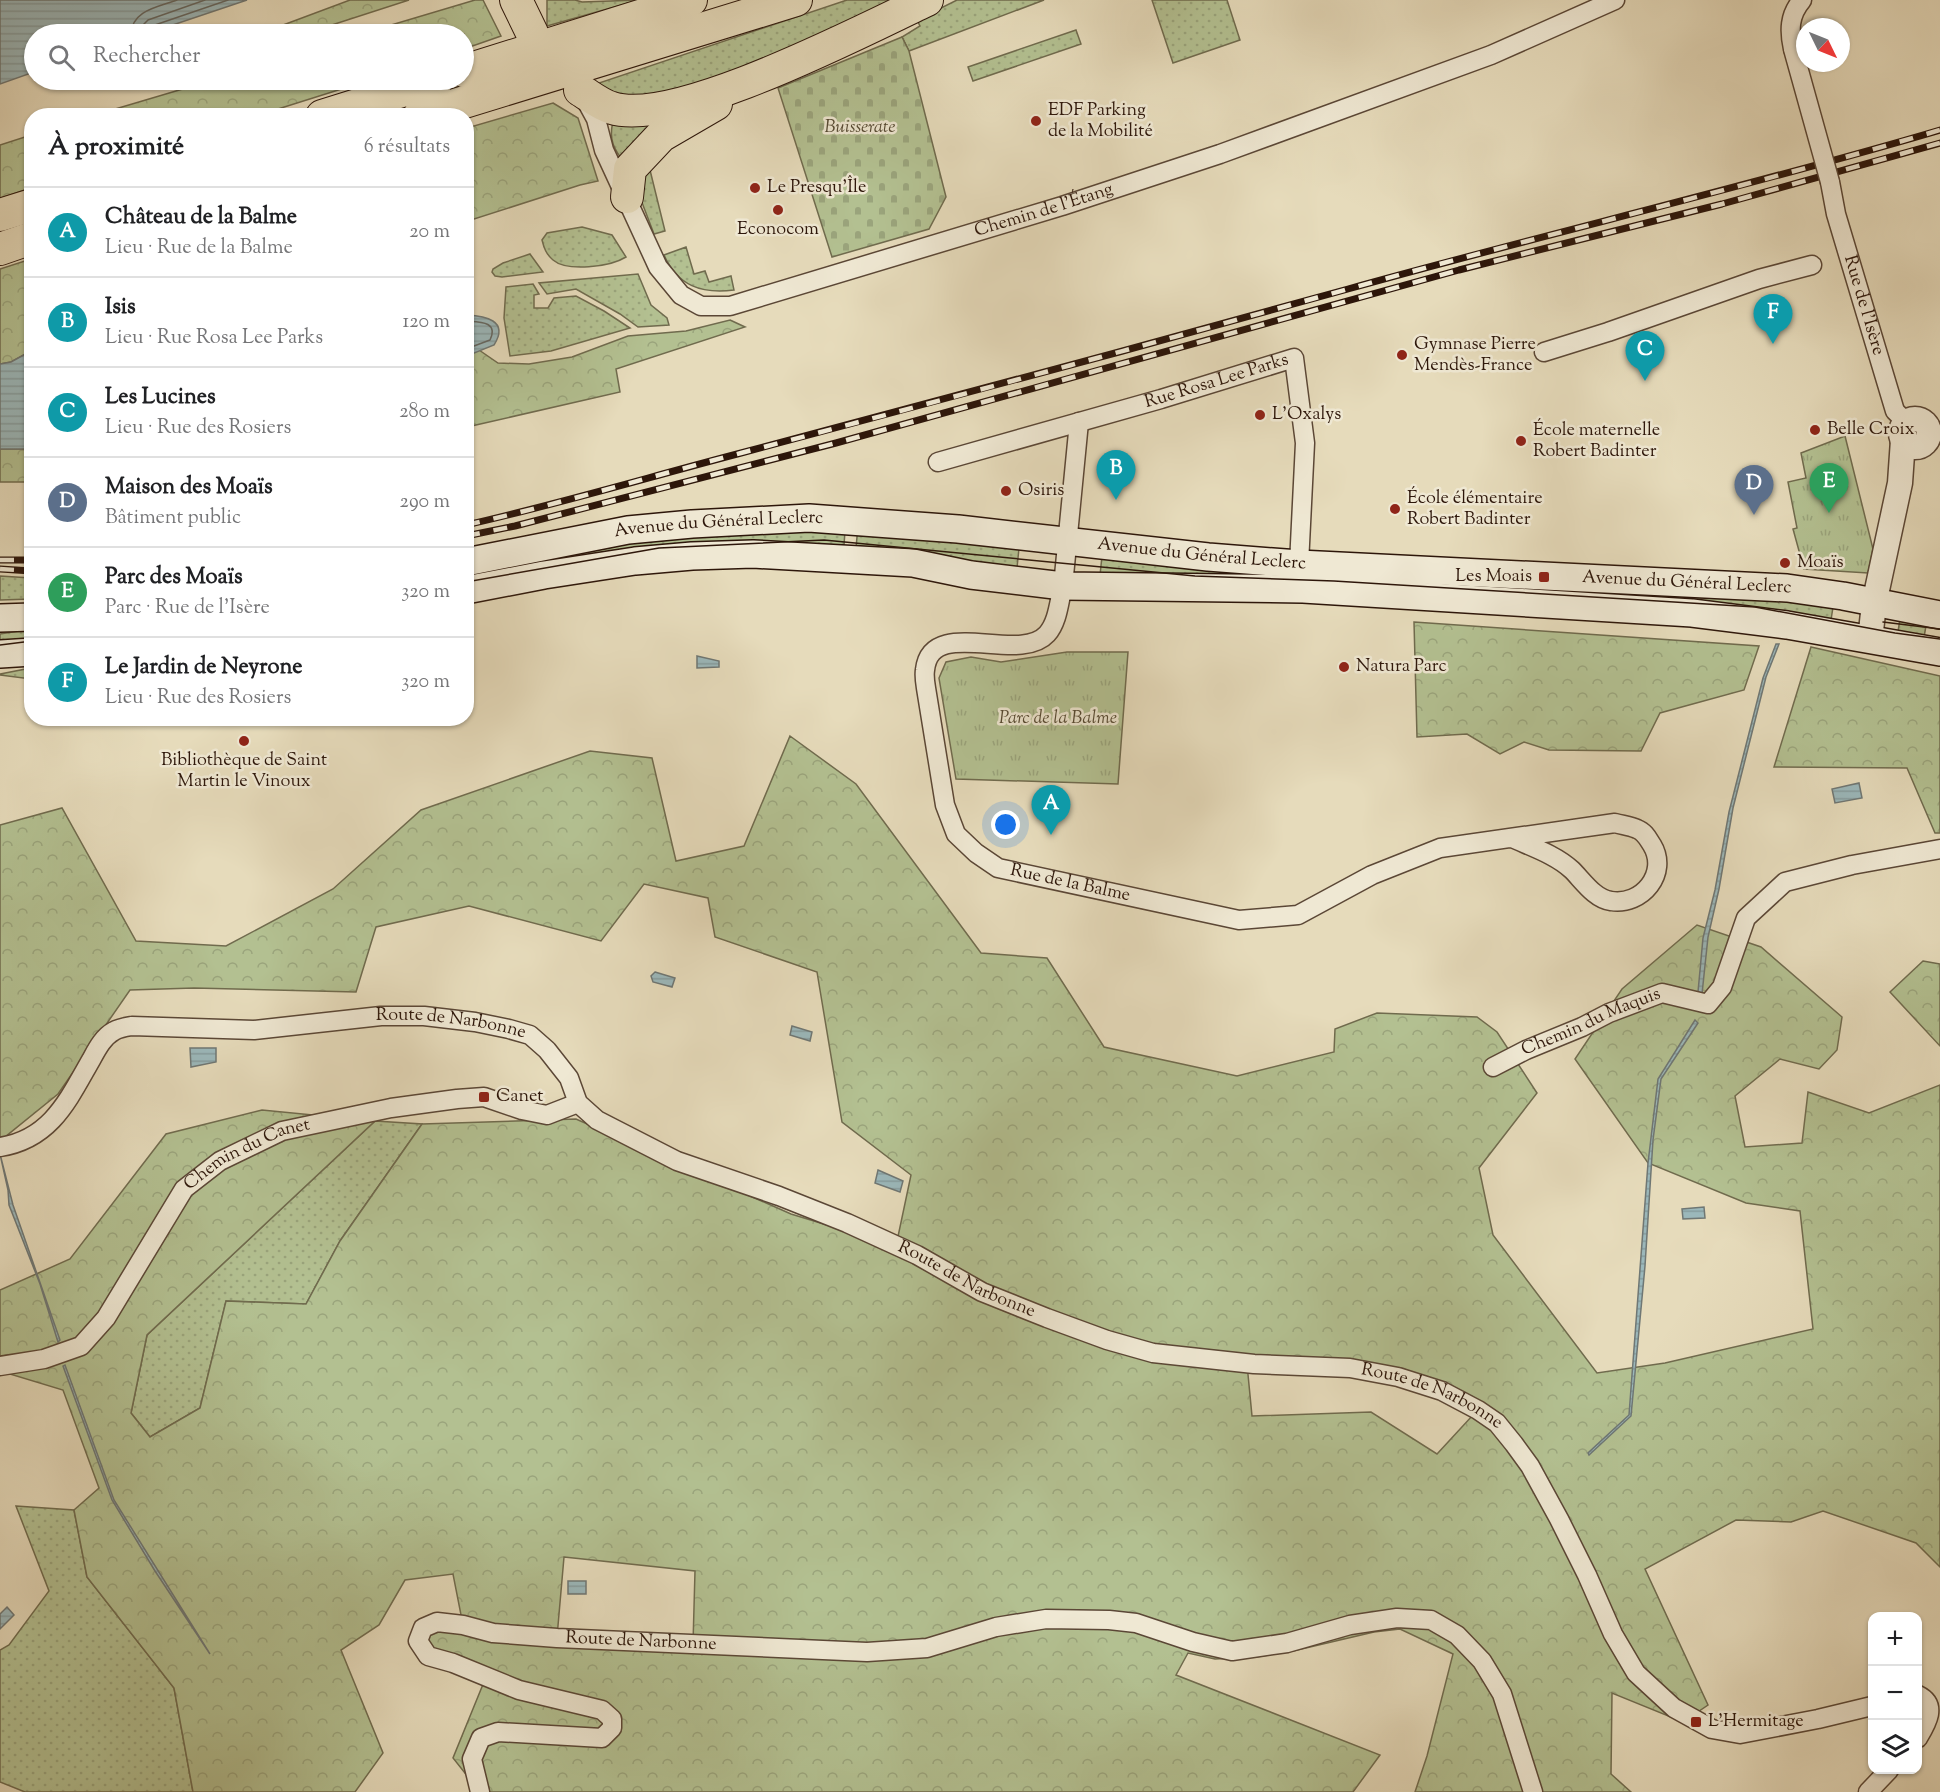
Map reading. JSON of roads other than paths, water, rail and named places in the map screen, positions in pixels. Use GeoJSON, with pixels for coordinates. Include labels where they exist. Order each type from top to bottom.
{"type":"FeatureCollection","features":[{"type":"Feature","properties":{"kind":"highway"},"geometry":{"type":"LineString","coordinates":[[474,68],[691,0]]}},
{"type":"Feature","properties":{"kind":"highway"},"geometry":{"type":"LineString","coordinates":[[445,108],[796,0]]}},
{"type":"Feature","properties":{"kind":"highway"},"geometry":{"type":"LineString","coordinates":[[580,90],[611,108],[643,111],[693,100],[771,72],[927,0]]}},
{"type":"Feature","properties":{"kind":"highway"},"geometry":{"type":"LineString","coordinates":[[627,197],[630,169],[661,136],[771,72]]}},
{"type":"Feature","properties":{"kind":"highway"},"geometry":{"type":"LineString","coordinates":[[348,108],[405,90]]}},
{"type":"Feature","properties":{"kind":"highway"},"geometry":{"type":"LineString","coordinates":[[0,215],[24,208]]}},
{"type":"Feature","properties":{"kind":"highway"},"geometry":{"type":"LineString","coordinates":[[0,249],[24,241]]}},
{"type":"Feature","properties":{"kind":"main road","name":"Avenue du Général Leclerc"},"geometry":{"type":"LineString","coordinates":[[474,560],[628,530],[763,519],[809,518],[958,529],[1208,557],[1299,564],[1787,588],[1940,615]]}},
{"type":"Feature","properties":{"kind":"main road","name":"Avenue du Général Leclerc"},"geometry":{"type":"LineString","coordinates":[[474,589],[635,561],[753,554],[913,563],[971,575],[1063,586],[1304,589],[1692,613],[1787,625],[1940,652]]}},
{"type":"Feature","properties":{"kind":"main road"},"geometry":{"type":"LineString","coordinates":[[0,606],[24,607]]}},
{"type":"Feature","properties":{"kind":"main road"},"geometry":{"type":"LineString","coordinates":[[0,618],[24,617]]}},
{"type":"Feature","properties":{"kind":"main road"},"geometry":{"type":"LineString","coordinates":[[0,654],[24,652]]}},
{"type":"Feature","properties":{"kind":"street","name":"Chemin de l'Étang"},"geometry":{"type":"LineString","coordinates":[[580,90],[596,119],[604,150],[658,267],[681,295],[701,306],[730,306],[1062,206],[1221,154],[1491,56],[1615,0]]}},
{"type":"Feature","properties":{"kind":"street","name":"Rue de l'Isère"},"geometry":{"type":"LineString","coordinates":[[1802,0],[1796,7],[1790,31],[1830,182],[1836,214],[1895,411],[1923,428],[1900,483],[1874,604],[1870,640]]}},
{"type":"Feature","properties":{"kind":"street"},"geometry":{"type":"LineString","coordinates":[[1544,352],[1759,279],[1812,265]]}},
{"type":"Feature","properties":{"kind":"street","name":"Rue Rosa Lee Parks"},"geometry":{"type":"LineString","coordinates":[[938,462],[1294,358],[1305,443],[1299,564]]}},
{"type":"Feature","properties":{"kind":"street"},"geometry":{"type":"LineString","coordinates":[[1068,541],[1079,422]]}},
{"type":"Feature","properties":{"kind":"street","name":"Rue de la Balme"},"geometry":{"type":"LineString","coordinates":[[1068,541],[1063,586],[1055,620],[1049,633],[1039,641],[1020,646],[956,642],[940,646],[930,654],[925,669],[943,793],[952,825],[956,834],[976,853],[998,868],[1239,920],[1299,915],[1372,875],[1440,848],[1615,823],[1637,829],[1646,835],[1657,853],[1658,869],[1652,884],[1638,897],[1623,901],[1610,901],[1595,894],[1570,868],[1546,853],[1512,838]]}},
{"type":"Feature","properties":{"kind":"street","name":"Chemin du Maquis"},"geometry":{"type":"LineString","coordinates":[[1493,1066],[1609,1013],[1662,993],[1707,1004],[1722,987],[1746,918],[1785,882],[1852,865],[1940,849]]}},
{"type":"Feature","properties":{"kind":"street","name":"Route de Narbonne"},"geometry":{"type":"LineString","coordinates":[[0,1147],[35,1135],[60,1113],[101,1042],[114,1031],[132,1026],[254,1030],[381,1016],[424,1016],[475,1022],[530,1035],[562,1068],[578,1103],[597,1120],[676,1161],[779,1196],[847,1223],[917,1255],[982,1292],[1107,1340],[1153,1353],[1254,1364],[1350,1368],[1398,1377],[1442,1391],[1497,1423],[1514,1444],[1530,1466],[1554,1510],[1587,1575],[1613,1634],[1636,1673],[1674,1708],[1712,1729],[1740,1734],[1868,1707]]}},
{"type":"Feature","properties":{"kind":"street","name":"Chemin du Canet"},"geometry":{"type":"LineString","coordinates":[[0,1366],[44,1359],[81,1346],[106,1318],[184,1189],[220,1161],[282,1131],[392,1108],[457,1099],[484,1097],[522,1110],[547,1115],[578,1103]]}},
{"type":"Feature","properties":{"kind":"street","name":"Route de Narbonne"},"geometry":{"type":"LineString","coordinates":[[480,1792],[472,1759],[481,1738],[498,1732],[602,1738],[612,1728],[612,1719],[602,1710],[519,1690],[453,1663],[429,1656],[418,1641],[423,1628],[436,1622],[463,1625],[493,1633],[557,1638],[867,1652],[927,1648],[996,1627],[1046,1619],[1136,1623],[1194,1642],[1232,1651],[1287,1643],[1350,1625],[1397,1618],[1431,1620],[1457,1635],[1482,1661],[1502,1694],[1533,1792]]}},
{"type":"Feature","properties":{"kind":"street"},"geometry":{"type":"LineString","coordinates":[[1922,1698],[1927,1702],[1931,1712],[1922,1731]]}},
{"type":"Feature","properties":{"kind":"street"},"geometry":{"type":"LineString","coordinates":[[1868,1792],[1885,1774]]}},
{"type":"Feature","properties":{"kind":"water"},"geometry":{"type":"Polygon","coordinates":[[[0,0],[247,0],[176,24],[24,24],[24,76],[0,84],[0,0]]]}},
{"type":"Feature","properties":{"kind":"water"},"geometry":{"type":"Polygon","coordinates":[[[474,316],[487,318],[497,325],[498,337],[494,345],[474,353],[474,316]]]}},
{"type":"Feature","properties":{"kind":"water"},"geometry":{"type":"Polygon","coordinates":[[[24,355],[24,449],[0,449],[0,364],[11,362],[24,355]]]}},
{"type":"Feature","properties":{"kind":"water"},"geometry":{"type":"Polygon","coordinates":[[[1776,644],[1779,644],[1766,677],[1733,808],[1708,937],[1702,994],[1698,992],[1703,938],[1715,890],[1729,812],[1763,678],[1776,644]]]}},
{"type":"Feature","properties":{"kind":"water"},"geometry":{"type":"Polygon","coordinates":[[[697,656],[719,661],[719,667],[697,668],[697,656]]]}},
{"type":"Feature","properties":{"kind":"water"},"geometry":{"type":"Polygon","coordinates":[[[1859,783],[1862,798],[1835,803],[1832,789],[1859,783]]]}},
{"type":"Feature","properties":{"kind":"water"},"geometry":{"type":"Polygon","coordinates":[[[655,972],[675,978],[672,987],[653,982],[651,976],[655,972]]]}},
{"type":"Feature","properties":{"kind":"water"},"geometry":{"type":"Polygon","coordinates":[[[1695,1020],[1698,1023],[1661,1079],[1653,1140],[1645,1266],[1631,1416],[1589,1455],[1588,1453],[1629,1415],[1648,1163],[1658,1079],[1695,1020]]]}},
{"type":"Feature","properties":{"kind":"water"},"geometry":{"type":"Polygon","coordinates":[[[792,1026],[812,1032],[810,1041],[790,1035],[792,1026]]]}},
{"type":"Feature","properties":{"kind":"water"},"geometry":{"type":"Polygon","coordinates":[[[190,1048],[216,1048],[216,1062],[191,1067],[190,1048]]]}},
{"type":"Feature","properties":{"kind":"water"},"geometry":{"type":"Polygon","coordinates":[[[0,1154],[13,1205],[60,1340],[58,1342],[40,1284],[9,1205],[0,1154]]]}},
{"type":"Feature","properties":{"kind":"water"},"geometry":{"type":"Polygon","coordinates":[[[878,1170],[903,1181],[900,1192],[875,1183],[878,1170]]]}},
{"type":"Feature","properties":{"kind":"water"},"geometry":{"type":"Polygon","coordinates":[[[1704,1207],[1705,1218],[1683,1219],[1682,1209],[1704,1207]]]}},
{"type":"Feature","properties":{"kind":"water"},"geometry":{"type":"Polygon","coordinates":[[[65,1365],[114,1500],[210,1654],[155,1571],[112,1500],[63,1366],[65,1365]]]}},
{"type":"Feature","properties":{"kind":"water"},"geometry":{"type":"Polygon","coordinates":[[[568,1581],[586,1581],[586,1594],[568,1594],[568,1581]]]}},
{"type":"Feature","properties":{"kind":"water"},"geometry":{"type":"Polygon","coordinates":[[[7,1607],[14,1615],[0,1629],[0,1614],[7,1607]]]}},
{"type":"Feature","properties":{"kind":"tram line"},"geometry":{"type":"LineString","coordinates":[[474,581],[659,548],[824,540],[1195,576],[1334,581],[1755,607],[1940,639]]}},
{"type":"Feature","properties":{"kind":"tram line"},"geometry":{"type":"LineString","coordinates":[[1883,622],[1940,629]]}},
{"type":"Feature","properties":{"kind":"tram line"},"geometry":{"type":"LineString","coordinates":[[0,645],[24,642]]}},
{"type":"Feature","properties":{"kind":"railway"},"geometry":{"type":"LineString","coordinates":[[474,523],[969,393],[1422,269],[1793,172],[1940,130]]}},
{"type":"Feature","properties":{"kind":"railway"},"geometry":{"type":"LineString","coordinates":[[474,534],[515,526],[836,443],[1459,270],[1722,204],[1940,143]]}},
{"type":"Feature","properties":{"kind":"railway"},"geometry":{"type":"LineString","coordinates":[[0,560],[24,560]]}},
{"type":"Feature","properties":{"kind":"railway"},"geometry":{"type":"LineString","coordinates":[[0,569],[24,570]]}},
{"type":"Feature","properties":{"kind":"place","name":"EDF Parking de la Mobilité"},"geometry":{"type":"Point","coordinates":[1036,121]}},
{"type":"Feature","properties":{"kind":"place","name":"Le Presqu'Île"},"geometry":{"type":"Point","coordinates":[755,188]}},
{"type":"Feature","properties":{"kind":"place","name":"Econocom"},"geometry":{"type":"Point","coordinates":[778,210]}},
{"type":"Feature","properties":{"kind":"place","name":"Le Jardin de Neyrone"},"geometry":{"type":"Point","coordinates":[1773,344]}},
{"type":"Feature","properties":{"kind":"place","name":"Gymnase Pierre Mendès-France"},"geometry":{"type":"Point","coordinates":[1402,355]}},
{"type":"Feature","properties":{"kind":"place","name":"Les Lucines"},"geometry":{"type":"Point","coordinates":[1645,381]}},
{"type":"Feature","properties":{"kind":"place","name":"L'Oxalys"},"geometry":{"type":"Point","coordinates":[1260,415]}},
{"type":"Feature","properties":{"kind":"place","name":"Belle Croix"},"geometry":{"type":"Point","coordinates":[1815,430]}},
{"type":"Feature","properties":{"kind":"place","name":"École maternelle Robert Badinter"},"geometry":{"type":"Point","coordinates":[1521,441]}},
{"type":"Feature","properties":{"kind":"place","name":"Osiris"},"geometry":{"type":"Point","coordinates":[1006,491]}},
{"type":"Feature","properties":{"kind":"place","name":"Isis"},"geometry":{"type":"Point","coordinates":[1116,500]}},
{"type":"Feature","properties":{"kind":"place","name":"École élémentaire Robert Badinter"},"geometry":{"type":"Point","coordinates":[1395,509]}},
{"type":"Feature","properties":{"kind":"place","name":"Parc des Moaïs"},"geometry":{"type":"Point","coordinates":[1829,513]}},
{"type":"Feature","properties":{"kind":"place","name":"Maison des Moaïs"},"geometry":{"type":"Point","coordinates":[1754,515]}},
{"type":"Feature","properties":{"kind":"place","name":"Moaïs"},"geometry":{"type":"Point","coordinates":[1785,563]}},
{"type":"Feature","properties":{"kind":"place","name":"Les Moais"},"geometry":{"type":"Point","coordinates":[1544,577]}},
{"type":"Feature","properties":{"kind":"place","name":"Natura Parc"},"geometry":{"type":"Point","coordinates":[1344,667]}},
{"type":"Feature","properties":{"kind":"place","name":"Bibliothèque de Saint Martin le Vinoux"},"geometry":{"type":"Point","coordinates":[244,741]}},
{"type":"Feature","properties":{"kind":"place","name":"Château de la Balme"},"geometry":{"type":"Point","coordinates":[1051,835]}},
{"type":"Feature","properties":{"kind":"place","name":"Canet"},"geometry":{"type":"Point","coordinates":[484,1097]}},
{"type":"Feature","properties":{"kind":"place","name":"L'Hermitage"},"geometry":{"type":"Point","coordinates":[1696,1722]}},
{"type":"Feature","properties":{"kind":"park label","name":"Buisserate"},"geometry":{"type":"Point","coordinates":[860,128]}},
{"type":"Feature","properties":{"kind":"park label","name":"Parc de la Balme"},"geometry":{"type":"Point","coordinates":[1058,719]}}]}
